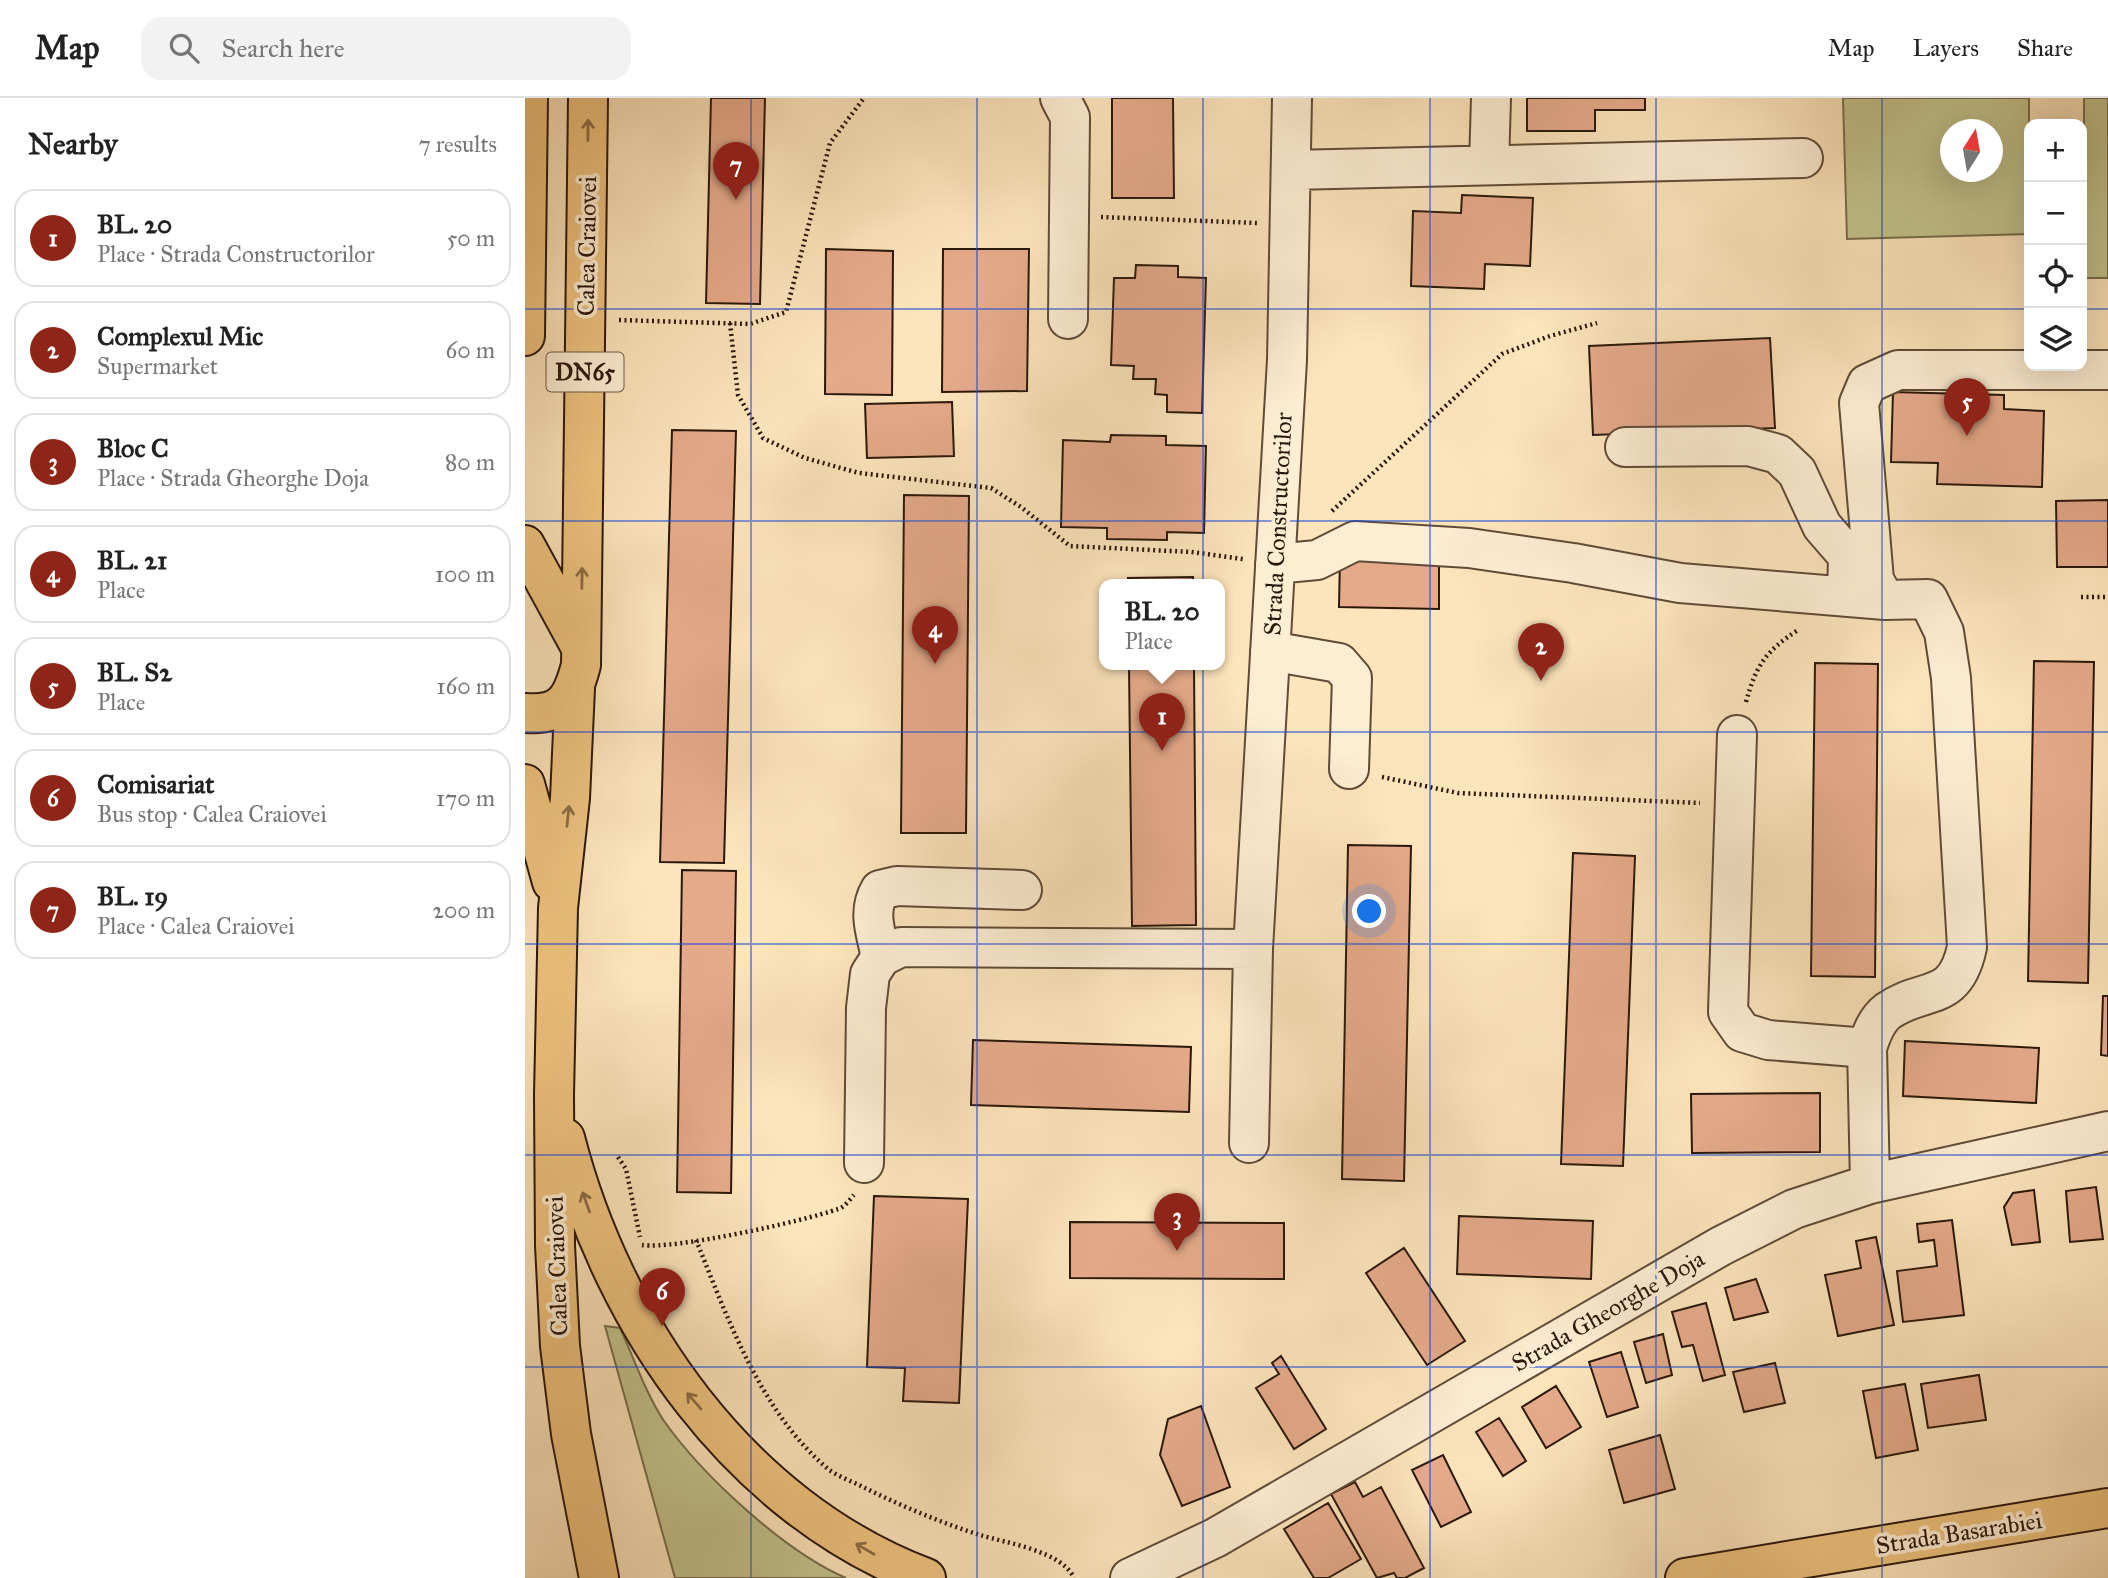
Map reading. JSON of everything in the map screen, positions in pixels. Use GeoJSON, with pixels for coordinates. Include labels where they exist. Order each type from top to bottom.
{"type":"FeatureCollection","features":[{"type":"Feature","properties":{"kind":"main road","name":"DN65"},"geometry":{"type":"LineString","coordinates":[[525,336],[528,98]]}},
{"type":"Feature","properties":{"kind":"main road","name":"Calea Craiovei"},"geometry":{"type":"LineString","coordinates":[[589,98],[581,665],[575,688],[571,798],[558,908],[554,1095],[555,1244],[560,1346],[571,1434],[599,1578]]}},
{"type":"Feature","properties":{"kind":"main road"},"geometry":{"type":"LineString","coordinates":[[525,545],[580,646]]}},
{"type":"Feature","properties":{"kind":"main road"},"geometry":{"type":"LineString","coordinates":[[525,713],[554,711],[567,700],[575,688]]}},
{"type":"Feature","properties":{"kind":"main road","name":"Calea Craiovei"},"geometry":{"type":"LineString","coordinates":[[525,783],[558,908]]}},
{"type":"Feature","properties":{"kind":"main road"},"geometry":{"type":"LineString","coordinates":[[554,1095],[569,1154],[593,1223],[626,1301],[658,1356],[736,1449],[796,1504],[873,1554],[926,1578]]}},
{"type":"Feature","properties":{"kind":"main road","name":"Strada Basarabiei"},"geometry":{"type":"LineString","coordinates":[[1685,1578],[2108,1508]]}},
{"type":"Feature","properties":{"kind":"street"},"geometry":{"type":"LineString","coordinates":[[1060,98],[1070,117],[1068,319]]}},
{"type":"Feature","properties":{"kind":"street","name":"Strada Constructorilor"},"geometry":{"type":"LineString","coordinates":[[1249,1143],[1252,949],[1287,360],[1292,98]]}},
{"type":"Feature","properties":{"kind":"street"},"geometry":{"type":"LineString","coordinates":[[1489,165],[1491,98]]}},
{"type":"Feature","properties":{"kind":"street"},"geometry":{"type":"LineString","coordinates":[[1291,170],[1803,158]]}},
{"type":"Feature","properties":{"kind":"street"},"geometry":{"type":"LineString","coordinates":[[1885,600],[1874,580],[1859,403],[1867,384],[1898,370],[2108,370]]}},
{"type":"Feature","properties":{"kind":"street"},"geometry":{"type":"LineString","coordinates":[[1625,447],[1748,446],[1778,454],[1797,472],[1822,526],[1848,556],[1847,597]]}},
{"type":"Feature","properties":{"kind":"street"},"geometry":{"type":"LineString","coordinates":[[1275,564],[1317,560],[1355,541],[1469,548],[1680,583],[1885,600],[1928,599],[1944,632],[1954,700],[1967,947],[1962,971],[1945,987],[1888,1011],[1874,1028],[1867,1048],[1870,1184]]}},
{"type":"Feature","properties":{"kind":"street"},"geometry":{"type":"LineString","coordinates":[[1270,651],[1339,663],[1352,678],[1349,769]]}},
{"type":"Feature","properties":{"kind":"street"},"geometry":{"type":"LineString","coordinates":[[1737,735],[1728,1012],[1742,1032],[1768,1040],[1867,1048]]}},
{"type":"Feature","properties":{"kind":"street"},"geometry":{"type":"LineString","coordinates":[[881,957],[873,923],[873,903],[880,890],[897,886],[1022,890]]}},
{"type":"Feature","properties":{"kind":"street"},"geometry":{"type":"LineString","coordinates":[[865,1163],[866,1008],[870,974],[881,957],[901,947],[1252,949]]}},
{"type":"Feature","properties":{"kind":"street","name":"Strada Gheorghe Doja"},"geometry":{"type":"LineString","coordinates":[[1137,1577],[1215,1538],[1721,1246],[1794,1209],[1870,1184],[2108,1131]]}},
{"type":"Feature","properties":{"kind":"street"},"geometry":{"type":"LineString","coordinates":[[1196,1578],[1215,1538]]}},
{"type":"Feature","properties":{"kind":"path"},"geometry":{"type":"LineString","coordinates":[[614,320],[750,324],[786,312],[831,143],[865,98]]}},
{"type":"Feature","properties":{"kind":"path"},"geometry":{"type":"LineString","coordinates":[[1069,216],[1290,224]]}},
{"type":"Feature","properties":{"kind":"path"},"geometry":{"type":"LineString","coordinates":[[730,323],[738,395],[763,438],[805,458],[859,473],[991,488],[1021,507],[1070,546],[1191,552],[1275,564]]}},
{"type":"Feature","properties":{"kind":"path"},"geometry":{"type":"LineString","coordinates":[[1324,518],[1502,354],[1597,323]]}},
{"type":"Feature","properties":{"kind":"path"},"geometry":{"type":"LineString","coordinates":[[2081,597],[2108,597]]}},
{"type":"Feature","properties":{"kind":"path"},"geometry":{"type":"LineString","coordinates":[[1737,735],[1759,663],[1778,643],[1800,629]]}},
{"type":"Feature","properties":{"kind":"path"},"geometry":{"type":"LineString","coordinates":[[1349,769],[1458,793],[1735,804]]}},
{"type":"Feature","properties":{"kind":"path"},"geometry":{"type":"LineString","coordinates":[[618,1157],[625,1169],[643,1246],[696,1240],[841,1208],[856,1193],[865,1163]]}},
{"type":"Feature","properties":{"kind":"path"},"geometry":{"type":"LineString","coordinates":[[696,1240],[757,1380],[795,1437],[831,1471],[896,1503],[979,1535],[1038,1552],[1070,1569],[1074,1578]]}},
{"type":"Feature","properties":{"kind":"green space"},"geometry":{"type":"Polygon","coordinates":[[[1843,98],[2029,98],[2029,119],[2024,119],[2024,234],[1847,239],[1843,98]]]}},
{"type":"Feature","properties":{"kind":"green space"},"geometry":{"type":"Polygon","coordinates":[[[2084,98],[2108,98],[2108,278],[2087,278],[2087,119],[2084,119],[2084,98]]]}},
{"type":"Feature","properties":{"kind":"green space"},"geometry":{"type":"Polygon","coordinates":[[[605,1326],[620,1328],[646,1388],[664,1421],[700,1465],[771,1531],[822,1566],[846,1578],[675,1578],[605,1326]]]}},
{"type":"Feature","properties":{"kind":"building"},"geometry":{"type":"Polygon","coordinates":[[[711,98],[765,98],[760,304],[706,303],[711,98]]]}},
{"type":"Feature","properties":{"kind":"building"},"geometry":{"type":"Polygon","coordinates":[[[1112,98],[1173,98],[1174,198],[1112,198],[1112,98]]]}},
{"type":"Feature","properties":{"kind":"building"},"geometry":{"type":"Polygon","coordinates":[[[1527,98],[1645,98],[1645,110],[1595,110],[1595,131],[1527,131],[1527,98]]]}},
{"type":"Feature","properties":{"kind":"building"},"geometry":{"type":"Polygon","coordinates":[[[1462,195],[1533,198],[1530,266],[1485,264],[1484,289],[1411,286],[1413,211],[1461,213],[1462,195]]]}},
{"type":"Feature","properties":{"kind":"building"},"geometry":{"type":"Polygon","coordinates":[[[826,249],[893,251],[892,395],[825,394],[826,249]]]}},
{"type":"Feature","properties":{"kind":"building"},"geometry":{"type":"Polygon","coordinates":[[[943,249],[1029,249],[1027,391],[942,392],[943,249]]]}},
{"type":"Feature","properties":{"kind":"building"},"geometry":{"type":"Polygon","coordinates":[[[1136,265],[1178,266],[1178,277],[1206,278],[1202,413],[1167,412],[1167,395],[1155,394],[1156,379],[1133,379],[1134,366],[1111,365],[1114,278],[1135,278],[1136,265]]]}},
{"type":"Feature","properties":{"kind":"building"},"geometry":{"type":"Polygon","coordinates":[[[1770,338],[1775,428],[1593,435],[1589,346],[1770,338]]]}},
{"type":"Feature","properties":{"kind":"building"},"geometry":{"type":"Polygon","coordinates":[[[1893,392],[2004,395],[2004,409],[2044,411],[2042,487],[1937,484],[1938,463],[1891,462],[1893,392]]]}},
{"type":"Feature","properties":{"kind":"building"},"geometry":{"type":"Polygon","coordinates":[[[952,402],[954,456],[867,458],[865,404],[952,402]]]}},
{"type":"Feature","properties":{"kind":"building"},"geometry":{"type":"Polygon","coordinates":[[[672,430],[736,431],[724,863],[660,862],[672,430]]]}},
{"type":"Feature","properties":{"kind":"building"},"geometry":{"type":"Polygon","coordinates":[[[1111,435],[1166,436],[1166,445],[1206,446],[1204,533],[1167,532],[1167,540],[1107,539],[1107,528],[1061,527],[1063,440],[1110,442],[1111,435]]]}},
{"type":"Feature","properties":{"kind":"building"},"geometry":{"type":"Polygon","coordinates":[[[904,495],[969,496],[966,833],[901,833],[904,495]]]}},
{"type":"Feature","properties":{"kind":"building"},"geometry":{"type":"Polygon","coordinates":[[[2108,500],[2108,567],[2057,567],[2056,501],[2108,500]]]}},
{"type":"Feature","properties":{"kind":"building"},"geometry":{"type":"Polygon","coordinates":[[[1340,557],[1439,559],[1439,609],[1339,607],[1340,557]]]}},
{"type":"Feature","properties":{"kind":"building"},"geometry":{"type":"Polygon","coordinates":[[[1193,577],[1193,579],[1128,579],[1193,577]]]}},
{"type":"Feature","properties":{"kind":"building"},"geometry":{"type":"Polygon","coordinates":[[[2034,661],[2094,662],[2088,983],[2028,981],[2034,661]]]}},
{"type":"Feature","properties":{"kind":"building"},"geometry":{"type":"Polygon","coordinates":[[[1815,663],[1878,664],[1875,977],[1811,976],[1815,663]]]}},
{"type":"Feature","properties":{"kind":"building"},"geometry":{"type":"Polygon","coordinates":[[[1129,670],[1194,670],[1196,925],[1132,926],[1129,670]]]}},
{"type":"Feature","properties":{"kind":"building"},"geometry":{"type":"Polygon","coordinates":[[[1348,845],[1411,846],[1404,1181],[1342,1179],[1348,845]]]}},
{"type":"Feature","properties":{"kind":"building"},"geometry":{"type":"Polygon","coordinates":[[[1573,853],[1635,856],[1623,1166],[1561,1164],[1573,853]]]}},
{"type":"Feature","properties":{"kind":"building"},"geometry":{"type":"Polygon","coordinates":[[[682,870],[736,871],[731,1193],[677,1192],[682,870]]]}},
{"type":"Feature","properties":{"kind":"building"},"geometry":{"type":"Polygon","coordinates":[[[2103,996],[2108,996],[2108,1056],[2101,1055],[2103,996]]]}},
{"type":"Feature","properties":{"kind":"building"},"geometry":{"type":"Polygon","coordinates":[[[973,1040],[1191,1047],[1189,1112],[971,1105],[973,1040]]]}},
{"type":"Feature","properties":{"kind":"building"},"geometry":{"type":"Polygon","coordinates":[[[1905,1041],[2039,1048],[2036,1103],[1903,1096],[1905,1041]]]}},
{"type":"Feature","properties":{"kind":"building"},"geometry":{"type":"Polygon","coordinates":[[[1820,1093],[1820,1152],[1692,1153],[1691,1094],[1820,1093]]]}},
{"type":"Feature","properties":{"kind":"building"},"geometry":{"type":"Polygon","coordinates":[[[2096,1187],[2103,1239],[2070,1242],[2066,1191],[2096,1187]]]}},
{"type":"Feature","properties":{"kind":"building"},"geometry":{"type":"Polygon","coordinates":[[[2034,1190],[2040,1242],[2012,1245],[2004,1207],[2013,1193],[2034,1190]]]}},
{"type":"Feature","properties":{"kind":"building"},"geometry":{"type":"Polygon","coordinates":[[[874,1196],[968,1199],[959,1403],[903,1401],[905,1368],[867,1367],[874,1196]]]}},
{"type":"Feature","properties":{"kind":"building"},"geometry":{"type":"Polygon","coordinates":[[[1459,1216],[1593,1221],[1591,1279],[1457,1274],[1459,1216]]]}},
{"type":"Feature","properties":{"kind":"building"},"geometry":{"type":"Polygon","coordinates":[[[1952,1220],[1964,1315],[1903,1322],[1897,1271],[1937,1266],[1934,1240],[1919,1242],[1917,1224],[1952,1220]]]}},
{"type":"Feature","properties":{"kind":"building"},"geometry":{"type":"Polygon","coordinates":[[[1070,1222],[1284,1223],[1284,1279],[1070,1278],[1070,1222]]]}},
{"type":"Feature","properties":{"kind":"building"},"geometry":{"type":"Polygon","coordinates":[[[1876,1237],[1894,1325],[1838,1336],[1825,1275],[1861,1268],[1856,1241],[1876,1237]]]}},
{"type":"Feature","properties":{"kind":"building"},"geometry":{"type":"Polygon","coordinates":[[[1404,1248],[1465,1341],[1427,1365],[1366,1273],[1404,1248]]]}},
{"type":"Feature","properties":{"kind":"building"},"geometry":{"type":"Polygon","coordinates":[[[1756,1279],[1768,1312],[1734,1320],[1725,1288],[1756,1279]]]}},
{"type":"Feature","properties":{"kind":"building"},"geometry":{"type":"Polygon","coordinates":[[[1706,1303],[1725,1375],[1703,1381],[1693,1345],[1682,1347],[1672,1312],[1706,1303]]]}},
{"type":"Feature","properties":{"kind":"building"},"geometry":{"type":"Polygon","coordinates":[[[1663,1334],[1672,1375],[1646,1383],[1634,1342],[1663,1334]]]}},
{"type":"Feature","properties":{"kind":"building"},"geometry":{"type":"Polygon","coordinates":[[[1621,1352],[1638,1407],[1607,1417],[1589,1362],[1621,1352]]]}},
{"type":"Feature","properties":{"kind":"building"},"geometry":{"type":"Polygon","coordinates":[[[1281,1356],[1326,1429],[1294,1449],[1256,1388],[1279,1374],[1272,1363],[1281,1356]]]}},
{"type":"Feature","properties":{"kind":"building"},"geometry":{"type":"Polygon","coordinates":[[[1775,1363],[1785,1403],[1744,1412],[1733,1372],[1775,1363]]]}},
{"type":"Feature","properties":{"kind":"building"},"geometry":{"type":"Polygon","coordinates":[[[1979,1375],[1986,1420],[1928,1428],[1921,1384],[1979,1375]]]}},
{"type":"Feature","properties":{"kind":"building"},"geometry":{"type":"Polygon","coordinates":[[[1905,1384],[1918,1450],[1876,1458],[1863,1391],[1905,1384]]]}},
{"type":"Feature","properties":{"kind":"building"},"geometry":{"type":"Polygon","coordinates":[[[1556,1386],[1581,1427],[1546,1448],[1522,1407],[1556,1386]]]}},
{"type":"Feature","properties":{"kind":"building"},"geometry":{"type":"Polygon","coordinates":[[[1201,1406],[1230,1487],[1182,1506],[1160,1455],[1168,1419],[1201,1406]]]}},
{"type":"Feature","properties":{"kind":"building"},"geometry":{"type":"Polygon","coordinates":[[[1499,1418],[1526,1461],[1503,1476],[1476,1432],[1499,1418]]]}},
{"type":"Feature","properties":{"kind":"building"},"geometry":{"type":"Polygon","coordinates":[[[1660,1435],[1675,1489],[1624,1503],[1609,1450],[1660,1435]]]}},
{"type":"Feature","properties":{"kind":"building"},"geometry":{"type":"Polygon","coordinates":[[[1443,1455],[1471,1512],[1441,1527],[1412,1470],[1443,1455]]]}},
{"type":"Feature","properties":{"kind":"building"},"geometry":{"type":"Polygon","coordinates":[[[1355,1482],[1363,1497],[1381,1487],[1424,1568],[1405,1578],[1397,1578],[1394,1573],[1377,1578],[1331,1494],[1355,1482]]]}},
{"type":"Feature","properties":{"kind":"building"},"geometry":{"type":"Polygon","coordinates":[[[1328,1503],[1361,1559],[1328,1578],[1314,1578],[1284,1529],[1328,1503]]]}},
{"type":"Feature","properties":{"kind":"place","name":"BL. 19"},"geometry":{"type":"Point","coordinates":[736,200]}},
{"type":"Feature","properties":{"kind":"place","name":"BL. S2"},"geometry":{"type":"Point","coordinates":[1967,436]}},
{"type":"Feature","properties":{"kind":"place","name":"BL. 21"},"geometry":{"type":"Point","coordinates":[935,664]}},
{"type":"Feature","properties":{"kind":"place","name":"Complexul Mic"},"geometry":{"type":"Point","coordinates":[1541,681]}},
{"type":"Feature","properties":{"kind":"place","name":"BL. 20"},"geometry":{"type":"Point","coordinates":[1162,751]}},
{"type":"Feature","properties":{"kind":"place","name":"Bloc C"},"geometry":{"type":"Point","coordinates":[1177,1251]}},
{"type":"Feature","properties":{"kind":"place","name":"Comisariat"},"geometry":{"type":"Point","coordinates":[662,1326]}}]}
